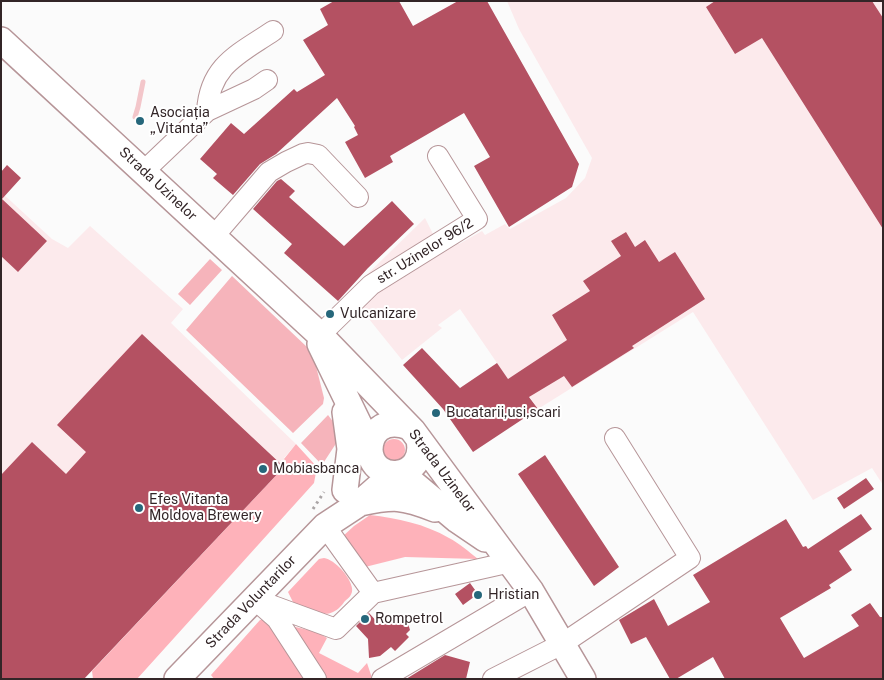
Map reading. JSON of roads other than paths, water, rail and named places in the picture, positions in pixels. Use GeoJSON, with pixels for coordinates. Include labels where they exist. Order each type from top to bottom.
{"type":"FeatureCollection","features":[{"type":"Feature","properties":{"kind":"main road","name":"Strada Uzinelor"},"geometry":{"type":"LineString","coordinates":[[1,40],[317,333],[414,434],[531,591],[583,679]]}},
{"type":"Feature","properties":{"kind":"main road","name":"Strada Uzinelor"},"geometry":{"type":"LineString","coordinates":[[317,333],[370,451]]}},
{"type":"Feature","properties":{"kind":"main road"},"geometry":{"type":"LineString","coordinates":[[342,392],[350,449],[343,493],[384,498],[404,498],[436,509],[457,520]]}},
{"type":"Feature","properties":{"kind":"main road"},"geometry":{"type":"LineString","coordinates":[[395,424],[414,434],[420,454],[413,466],[397,473],[379,468],[370,451],[372,440],[381,428],[395,424]]}},
{"type":"Feature","properties":{"kind":"main road","name":"Strada Voluntarilor"},"geometry":{"type":"LineString","coordinates":[[177,679],[254,598],[318,519],[343,493],[370,451]]}},
{"type":"Feature","properties":{"kind":"main road","name":"Strada Uzinelor"},"geometry":{"type":"LineString","coordinates":[[397,473],[507,557]]}},
{"type":"Feature","properties":{"kind":"main road","name":"Strada Voluntarilor"},"geometry":{"type":"LineString","coordinates":[[343,493],[397,473]]}},
{"type":"Feature","properties":{"kind":"street"},"geometry":{"type":"LineString","coordinates":[[207,111],[208,97],[221,68],[273,31]]}},
{"type":"Feature","properties":{"kind":"street"},"geometry":{"type":"LineString","coordinates":[[144,171],[207,111],[241,96],[266,80]]}},
{"type":"Feature","properties":{"kind":"street"},"geometry":{"type":"LineString","coordinates":[[214,236],[269,172],[303,154],[318,155],[358,196]]}},
{"type":"Feature","properties":{"kind":"street","name":"str. Uzinelor 96/2"},"geometry":{"type":"LineString","coordinates":[[317,333],[371,285],[478,220],[438,156]]}},
{"type":"Feature","properties":{"kind":"street"},"geometry":{"type":"LineString","coordinates":[[493,679],[562,644],[690,558],[615,438]]}},
{"type":"Feature","properties":{"kind":"street"},"geometry":{"type":"LineString","coordinates":[[318,519],[373,593]]}},
{"type":"Feature","properties":{"kind":"street"},"geometry":{"type":"LineString","coordinates":[[254,598],[336,629],[373,593],[507,557]]}},
{"type":"Feature","properties":{"kind":"street"},"geometry":{"type":"LineString","coordinates":[[383,679],[531,591]]}},
{"type":"Feature","properties":{"kind":"street"},"geometry":{"type":"LineString","coordinates":[[254,598],[277,619],[316,679]]}},
{"type":"Feature","properties":{"kind":"waterway"},"geometry":{"type":"LineString","coordinates":[[135,117],[143,82]]}},
{"type":"Feature","properties":{"kind":"place","name":"Asociația „Vitanta”"},"geometry":{"type":"Point","coordinates":[140,121]}},
{"type":"Feature","properties":{"kind":"place","name":"Vulcanizare"},"geometry":{"type":"Point","coordinates":[330,314]}},
{"type":"Feature","properties":{"kind":"place","name":"Bucatarii,usi,scari"},"geometry":{"type":"Point","coordinates":[436,413]}},
{"type":"Feature","properties":{"kind":"place","name":"Mobiasbanca"},"geometry":{"type":"Point","coordinates":[263,469]}},
{"type":"Feature","properties":{"kind":"place","name":"Efes Vitanta Moldova Brewery"},"geometry":{"type":"Point","coordinates":[139,508]}},
{"type":"Feature","properties":{"kind":"place","name":"Hristian"},"geometry":{"type":"Point","coordinates":[478,595]}},
{"type":"Feature","properties":{"kind":"place","name":"Rompetrol"},"geometry":{"type":"Point","coordinates":[365,619]}}]}
